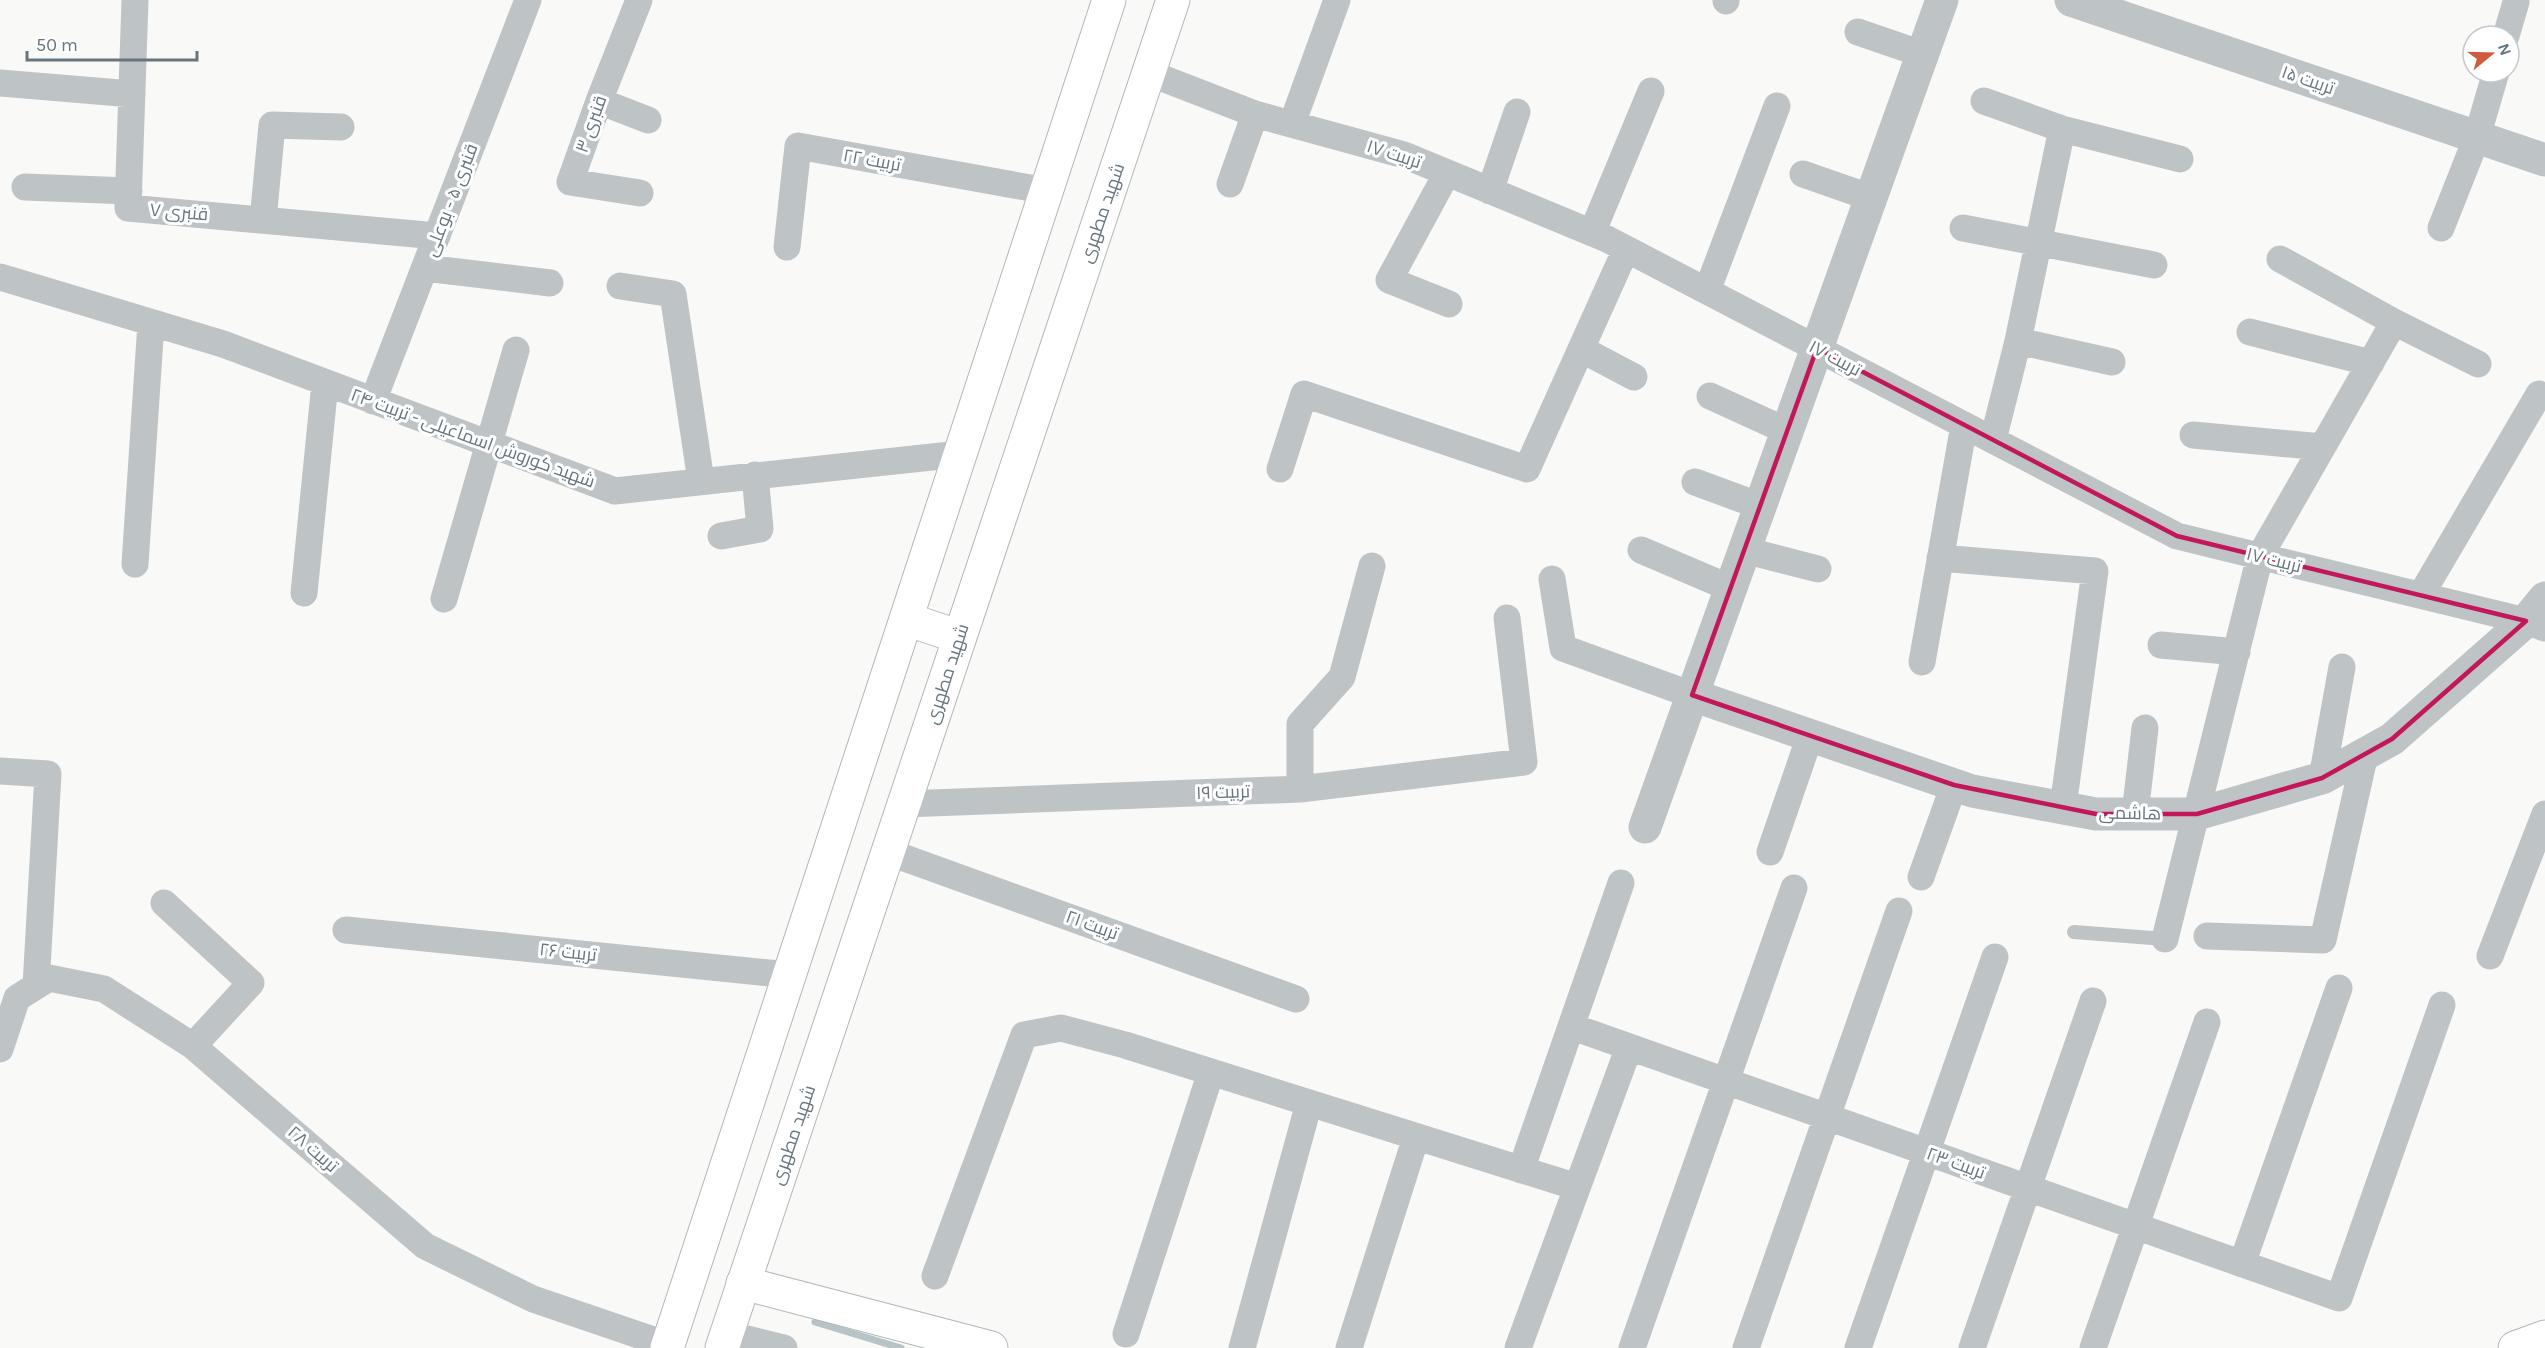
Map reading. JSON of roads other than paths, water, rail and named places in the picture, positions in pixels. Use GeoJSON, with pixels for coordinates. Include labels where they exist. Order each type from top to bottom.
{"type":"FeatureCollection","features":[{"type":"Feature","properties":{"kind":"main road"},"geometry":{"type":"LineString","coordinates":[[668,1346],[1109,0]]}},
{"type":"Feature","properties":{"kind":"main road","name":"شهید مطهری"},"geometry":{"type":"LineString","coordinates":[[724,1341],[1173,0]]}},
{"type":"Feature","properties":{"kind":"main road"},"geometry":{"type":"LineString","coordinates":[[906,619],[960,637]]}},
{"type":"Feature","properties":{"kind":"main road"},"geometry":{"type":"LineString","coordinates":[[743,1283],[991,1348]]}},
{"type":"Feature","properties":{"kind":"main road"},"geometry":{"type":"LineString","coordinates":[[2515,1348],[2545,1337]]}},
{"type":"Feature","properties":{"kind":"street","name":"قنبری ۷"},"geometry":{"type":"LineString","coordinates":[[135,0],[128,208],[437,236]]}},
{"type":"Feature","properties":{"kind":"street","name":"قنبری ۵ - بوعلی"},"geometry":{"type":"LineString","coordinates":[[373,400],[528,0]]}},
{"type":"Feature","properties":{"kind":"street","name":"قنبری ۳"},"geometry":{"type":"LineString","coordinates":[[639,0],[570,182],[640,193]]}},
{"type":"Feature","properties":{"kind":"street"},"geometry":{"type":"LineString","coordinates":[[1292,124],[1337,0]]}},
{"type":"Feature","properties":{"kind":"street"},"geometry":{"type":"LineString","coordinates":[[1645,827],[1869,197],[1942,0]]}},
{"type":"Feature","properties":{"kind":"street","name":"تربیت ۱۵"},"geometry":{"type":"LineString","coordinates":[[2072,0],[2545,160]]}},
{"type":"Feature","properties":{"kind":"street"},"geometry":{"type":"LineString","coordinates":[[2510,24],[2516,2]]}},
{"type":"Feature","properties":{"kind":"street"},"geometry":{"type":"LineString","coordinates":[[1858,32],[1922,54]]}},
{"type":"Feature","properties":{"kind":"street","name":"تربیت ۱۷"},"geometry":{"type":"LineString","coordinates":[[1149,73],[1255,114],[1404,155],[1592,233],[2177,536],[2421,595],[2539,616]]}},
{"type":"Feature","properties":{"kind":"street"},"geometry":{"type":"LineString","coordinates":[[0,83],[132,94]]}},
{"type":"Feature","properties":{"kind":"street"},"geometry":{"type":"LineString","coordinates":[[2440,228],[2477,137],[2492,84]]}},
{"type":"Feature","properties":{"kind":"street"},"geometry":{"type":"LineString","coordinates":[[1592,233],[1651,91]]}},
{"type":"Feature","properties":{"kind":"street"},"geometry":{"type":"LineString","coordinates":[[599,101],[648,120]]}},
{"type":"Feature","properties":{"kind":"street"},"geometry":{"type":"LineString","coordinates":[[1984,101],[2062,129],[2180,159]]}},
{"type":"Feature","properties":{"kind":"street"},"geometry":{"type":"LineString","coordinates":[[1707,291],[1777,106]]}},
{"type":"Feature","properties":{"kind":"street"},"geometry":{"type":"LineString","coordinates":[[1490,190],[1517,112]]}},
{"type":"Feature","properties":{"kind":"street"},"geometry":{"type":"LineString","coordinates":[[1230,184],[1255,114]]}},
{"type":"Feature","properties":{"kind":"street"},"geometry":{"type":"LineString","coordinates":[[263,220],[272,125],[341,127]]}},
{"type":"Feature","properties":{"kind":"street"},"geometry":{"type":"LineString","coordinates":[[1994,440],[2018,341],[2062,129]]}},
{"type":"Feature","properties":{"kind":"street","name":"تربیت ۲۲"},"geometry":{"type":"LineString","coordinates":[[787,247],[798,146],[1047,191]]}},
{"type":"Feature","properties":{"kind":"street"},"geometry":{"type":"LineString","coordinates":[[1447,173],[1389,280],[1449,304]]}},
{"type":"Feature","properties":{"kind":"street"},"geometry":{"type":"LineString","coordinates":[[1803,174],[1869,197]]}},
{"type":"Feature","properties":{"kind":"street"},"geometry":{"type":"LineString","coordinates":[[25,187],[129,191]]}},
{"type":"Feature","properties":{"kind":"street"},"geometry":{"type":"LineString","coordinates":[[1964,228],[2154,266]]}},
{"type":"Feature","properties":{"kind":"street"},"geometry":{"type":"LineString","coordinates":[[1280,469],[1304,394],[1527,469],[1626,249]]}},
{"type":"Feature","properties":{"kind":"street"},"geometry":{"type":"LineString","coordinates":[[2280,259],[2394,322],[2478,364]]}},
{"type":"Feature","properties":{"kind":"street"},"geometry":{"type":"LineString","coordinates":[[425,268],[550,283]]}},
{"type":"Feature","properties":{"kind":"street","name":"شهید کوروش اسماعیلی - تربیت ۲۴"},"geometry":{"type":"LineString","coordinates":[[0,278],[223,344],[615,491],[960,454]]}},
{"type":"Feature","properties":{"kind":"street"},"geometry":{"type":"LineString","coordinates":[[620,286],[673,294],[701,482]]}},
{"type":"Feature","properties":{"kind":"street"},"geometry":{"type":"LineString","coordinates":[[2165,939],[2260,556],[2394,322]]}},
{"type":"Feature","properties":{"kind":"street"},"geometry":{"type":"LineString","coordinates":[[135,564],[151,323]]}},
{"type":"Feature","properties":{"kind":"street"},"geometry":{"type":"LineString","coordinates":[[2250,332],[2370,363]]}},
{"type":"Feature","properties":{"kind":"street"},"geometry":{"type":"LineString","coordinates":[[2018,341],[2112,362]]}},
{"type":"Feature","properties":{"kind":"street"},"geometry":{"type":"LineString","coordinates":[[1581,349],[1634,377]]}},
{"type":"Feature","properties":{"kind":"street"},"geometry":{"type":"LineString","coordinates":[[444,599],[516,350]]}},
{"type":"Feature","properties":{"kind":"street"},"geometry":{"type":"LineString","coordinates":[[304,593],[325,382]]}},
{"type":"Feature","properties":{"kind":"street"},"geometry":{"type":"LineString","coordinates":[[2421,595],[2539,394]]}},
{"type":"Feature","properties":{"kind":"street"},"geometry":{"type":"LineString","coordinates":[[1710,396],[1787,431]]}},
{"type":"Feature","properties":{"kind":"street"},"geometry":{"type":"LineString","coordinates":[[1922,662],[1964,425]]}},
{"type":"Feature","properties":{"kind":"street"},"geometry":{"type":"LineString","coordinates":[[2193,435],[2322,447]]}},
{"type":"Feature","properties":{"kind":"street"},"geometry":{"type":"LineString","coordinates":[[721,536],[760,529],[755,475]]}},
{"type":"Feature","properties":{"kind":"street"},"geometry":{"type":"LineString","coordinates":[[1695,482],[1760,506]]}},
{"type":"Feature","properties":{"kind":"street"},"geometry":{"type":"LineString","coordinates":[[1641,550],[1731,588]]}},
{"type":"Feature","properties":{"kind":"street"},"geometry":{"type":"LineString","coordinates":[[1744,550],[1818,568]]}},
{"type":"Feature","properties":{"kind":"street"},"geometry":{"type":"LineString","coordinates":[[1940,558],[2095,571],[2063,807]]}},
{"type":"Feature","properties":{"kind":"street"},"geometry":{"type":"LineString","coordinates":[[1300,789],[1300,724],[1342,677],[1371,566]]}},
{"type":"Feature","properties":{"kind":"street"},"geometry":{"type":"LineString","coordinates":[[1552,579],[1563,648],[1692,695]]}},
{"type":"Feature","properties":{"kind":"street","name":"هاشمی"},"geometry":{"type":"LineString","coordinates":[[1692,695],[1972,791],[2096,814],[2197,814],[2322,778],[2392,739],[2539,616]]}},
{"type":"Feature","properties":{"kind":"street","name":"تربیت ۱۹"},"geometry":{"type":"LineString","coordinates":[[904,804],[1300,789],[1524,762],[1507,618]]}},
{"type":"Feature","properties":{"kind":"street"},"geometry":{"type":"LineString","coordinates":[[2161,645],[2237,651]]}},
{"type":"Feature","properties":{"kind":"street"},"geometry":{"type":"LineString","coordinates":[[2322,778],[2342,667]]}},
{"type":"Feature","properties":{"kind":"street"},"geometry":{"type":"LineString","coordinates":[[2135,814],[2145,728]]}},
{"type":"Feature","properties":{"kind":"street"},"geometry":{"type":"LineString","coordinates":[[1770,852],[1810,736]]}},
{"type":"Feature","properties":{"kind":"street"},"geometry":{"type":"LineString","coordinates":[[2207,936],[2323,940],[2365,754]]}},
{"type":"Feature","properties":{"kind":"street"},"geometry":{"type":"LineString","coordinates":[[0,771],[48,774],[36,986],[17,998],[0,1048]]}},
{"type":"Feature","properties":{"kind":"street"},"geometry":{"type":"LineString","coordinates":[[1921,877],[1954,785]]}},
{"type":"Feature","properties":{"kind":"street"},"geometry":{"type":"LineString","coordinates":[[2490,956],[2545,814]]}},
{"type":"Feature","properties":{"kind":"street","name":"تربیت ۲۱"},"geometry":{"type":"LineString","coordinates":[[888,852],[1296,999]]}},
{"type":"Feature","properties":{"kind":"street"},"geometry":{"type":"LineString","coordinates":[[1521,1170],[1573,1027],[1621,883]]}},
{"type":"Feature","properties":{"kind":"street"},"geometry":{"type":"LineString","coordinates":[[1632,1348],[1794,888]]}},
{"type":"Feature","properties":{"kind":"street"},"geometry":{"type":"LineString","coordinates":[[164,903],[251,982],[194,1046]]}},
{"type":"Feature","properties":{"kind":"street"},"geometry":{"type":"LineString","coordinates":[[1746,1348],[1899,911]]}},
{"type":"Feature","properties":{"kind":"street","name":"تربیت ۲۶"},"geometry":{"type":"LineString","coordinates":[[346,930],[789,975]]}},
{"type":"Feature","properties":{"kind":"street"},"geometry":{"type":"LineString","coordinates":[[1858,1348],[1995,957]]}},
{"type":"Feature","properties":{"kind":"street","name":"تربیت ۲۸"},"geometry":{"type":"LineString","coordinates":[[36,986],[50,978],[104,989],[194,1046],[425,1246],[534,1299],[668,1346]]}},
{"type":"Feature","properties":{"kind":"street"},"geometry":{"type":"LineString","coordinates":[[2242,1264],[2339,988]]}},
{"type":"Feature","properties":{"kind":"street"},"geometry":{"type":"LineString","coordinates":[[1972,1348],[2093,1001]]}},
{"type":"Feature","properties":{"kind":"street","name":"تربیت ۲۳"},"geometry":{"type":"LineString","coordinates":[[1573,1027],[2339,1298],[2442,1005]]}},
{"type":"Feature","properties":{"kind":"street"},"geometry":{"type":"LineString","coordinates":[[2093,1348],[2207,1022]]}},
{"type":"Feature","properties":{"kind":"street"},"geometry":{"type":"LineString","coordinates":[[935,1276],[1024,1035],[1061,1028],[1125,1045],[1577,1187]]}},
{"type":"Feature","properties":{"kind":"street"},"geometry":{"type":"LineString","coordinates":[[1518,1348],[1629,1047]]}},
{"type":"Feature","properties":{"kind":"street"},"geometry":{"type":"LineString","coordinates":[[1126,1334],[1211,1072]]}},
{"type":"Feature","properties":{"kind":"street"},"geometry":{"type":"LineString","coordinates":[[1242,1348],[1309,1103]]}},
{"type":"Feature","properties":{"kind":"street"},"geometry":{"type":"LineString","coordinates":[[1349,1348],[1416,1137]]}},
{"type":"Feature","properties":{"kind":"street"},"geometry":{"type":"LineString","coordinates":[[724,1341],[784,1348]]}},
{"type":"Feature","properties":{"kind":"lane"},"geometry":{"type":"LineString","coordinates":[[2074,932],[2165,939]]}},
{"type":"Feature","properties":{"kind":"waterway"},"geometry":{"type":"LineString","coordinates":[[815,1322],[901,1348]]}}]}
